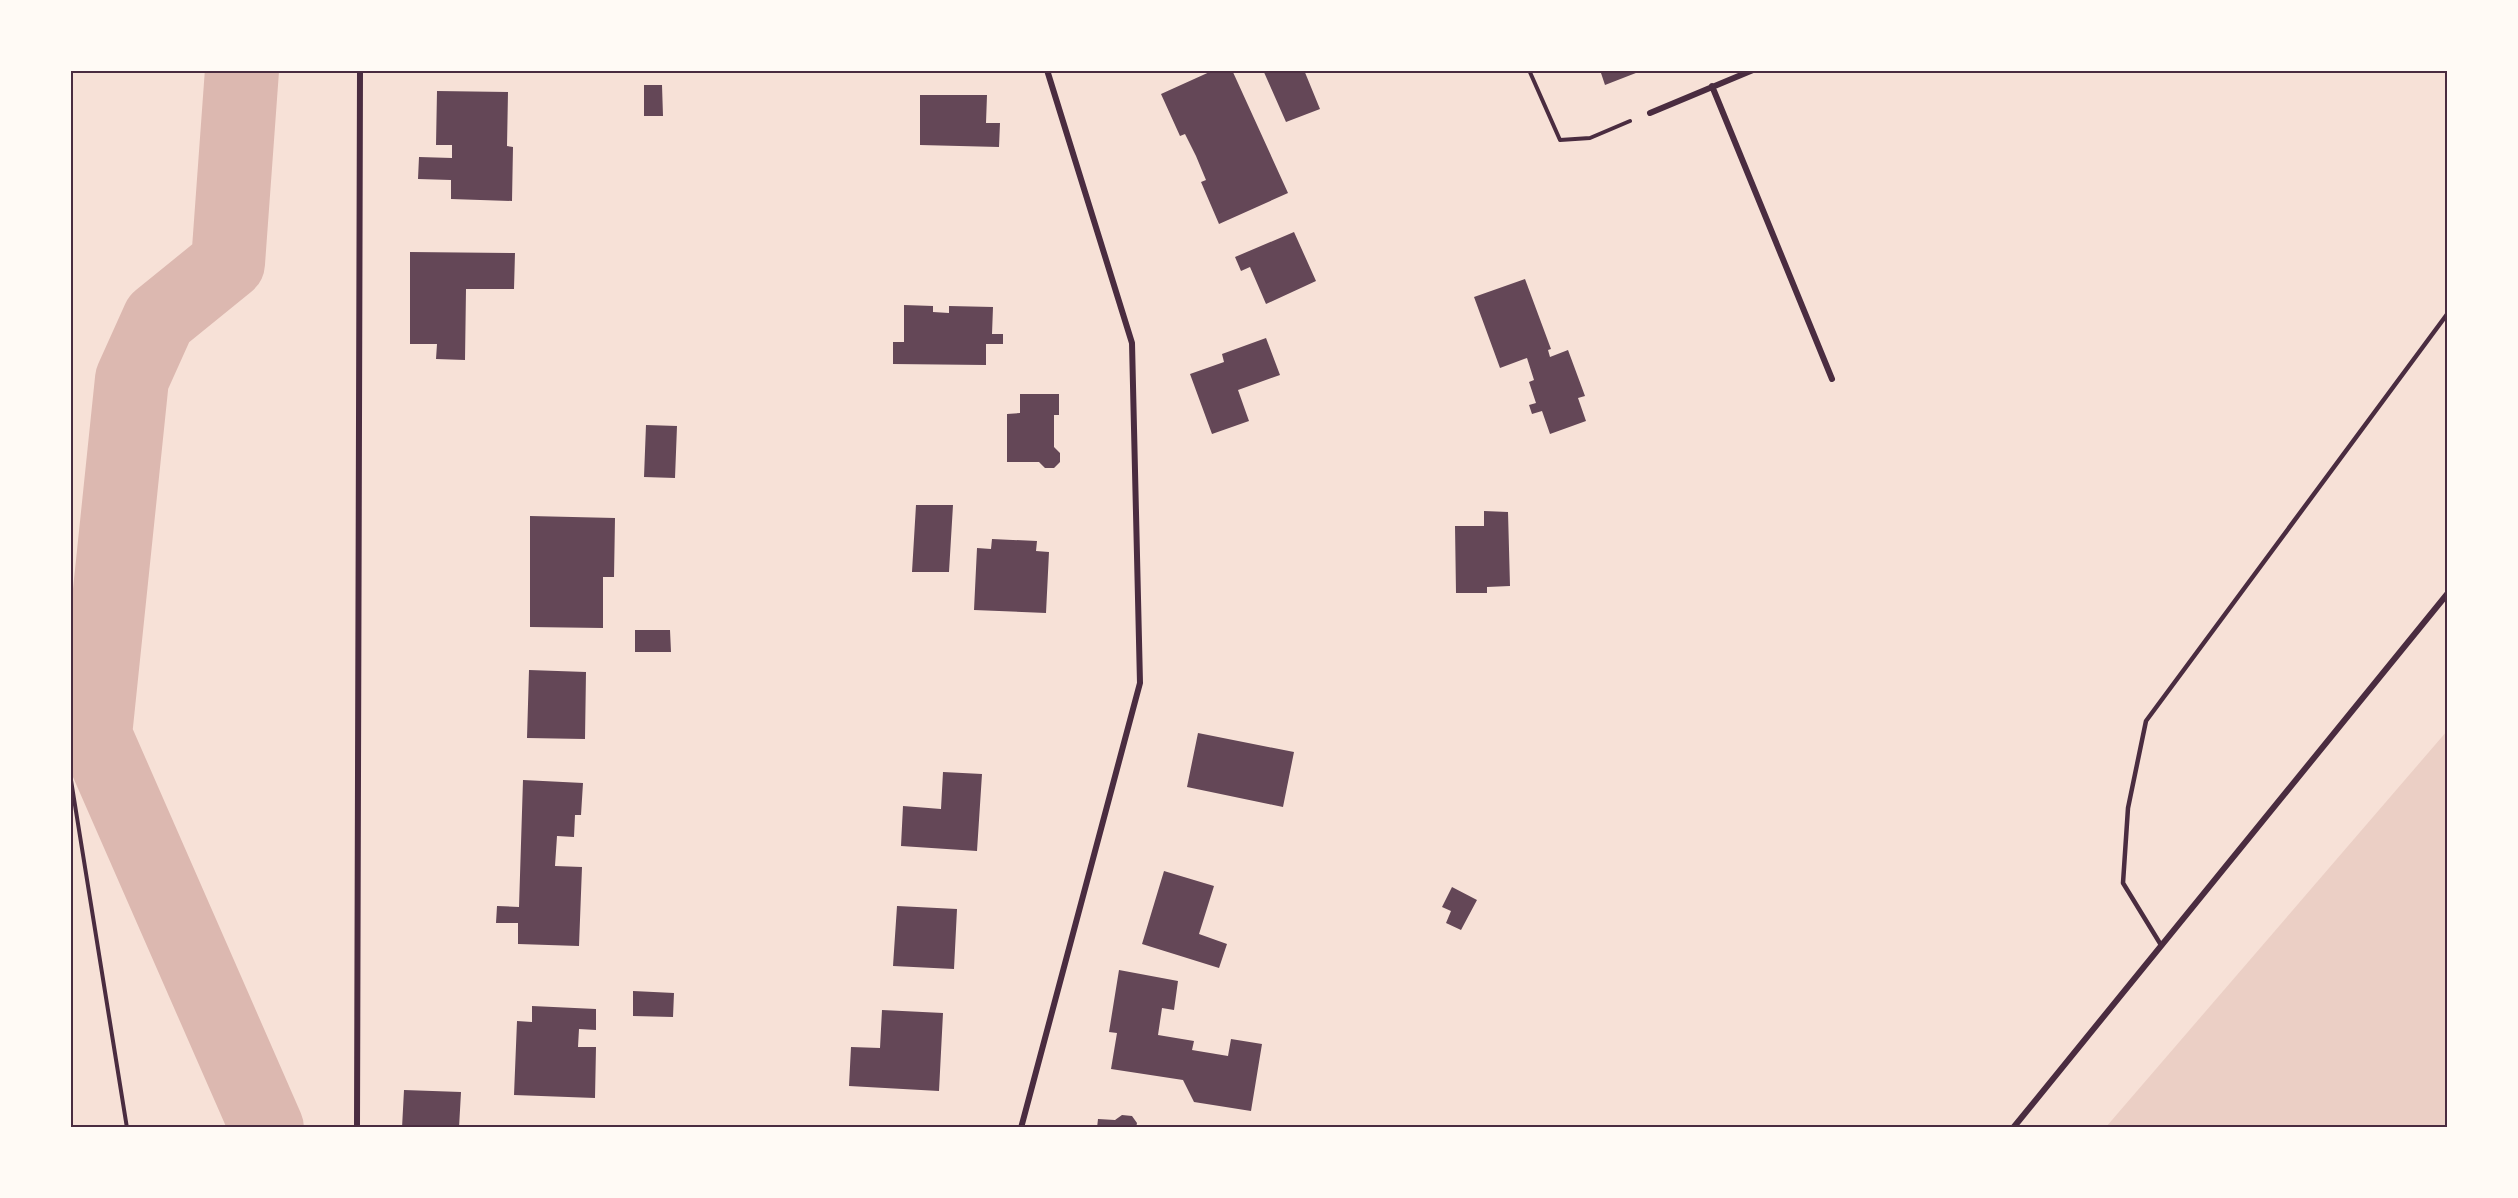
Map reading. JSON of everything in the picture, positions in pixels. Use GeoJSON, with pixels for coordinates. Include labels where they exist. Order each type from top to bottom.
{"type":"FeatureCollection","features":[{"type":"Feature","properties":{"kind":"street"},"geometry":{"type":"LineString","coordinates":[[357,1128],[360,70]]}},
{"type":"Feature","properties":{"kind":"street"},"geometry":{"type":"LineString","coordinates":[[1021,1128],[1140,683],[1132,343],[1047,70]]}},
{"type":"Feature","properties":{"kind":"street"},"geometry":{"type":"LineString","coordinates":[[1650,113],[1753,70]]}},
{"type":"Feature","properties":{"kind":"street"},"geometry":{"type":"LineString","coordinates":[[1712,86],[1832,379]]}},
{"type":"Feature","properties":{"kind":"street"},"geometry":{"type":"LineString","coordinates":[[2013,1128],[2448,593]]}},
{"type":"Feature","properties":{"kind":"lane"},"geometry":{"type":"LineString","coordinates":[[2161,945],[2123,883],[2128,808],[2146,721],[2448,313]]}},
{"type":"Feature","properties":{"kind":"path"},"geometry":{"type":"LineString","coordinates":[[1529,70],[1560,140],[1590,138],[1650,113]]}},
{"type":"Feature","properties":{"kind":"path"},"geometry":{"type":"LineString","coordinates":[[70,774],[127,1128]]}},
{"type":"Feature","properties":{"kind":"shaded area"},"geometry":{"type":"Polygon","coordinates":[[[2447,731],[2447,1127],[2106,1127],[2447,731]]]}},
{"type":"Feature","properties":{"kind":"building"},"geometry":{"type":"Polygon","coordinates":[[[1214,70],[1232,70],[1288,193],[1219,224],[1201,182],[1206,180],[1196,156],[1185,134],[1180,136],[1161,94],[1214,70]]]}},
{"type":"Feature","properties":{"kind":"building"},"geometry":{"type":"Polygon","coordinates":[[[1263,70],[1304,70],[1320,109],[1286,122],[1263,70]]]}},
{"type":"Feature","properties":{"kind":"building"},"geometry":{"type":"Polygon","coordinates":[[[1600,70],[1641,70],[1641,71],[1605,85],[1600,70]]]}},
{"type":"Feature","properties":{"kind":"building"},"geometry":{"type":"Polygon","coordinates":[[[644,85],[662,85],[663,116],[644,116],[644,85]]]}},
{"type":"Feature","properties":{"kind":"building"},"geometry":{"type":"Polygon","coordinates":[[[437,91],[508,92],[507,146],[513,147],[512,201],[451,199],[451,180],[418,179],[419,157],[452,158],[452,145],[436,145],[437,91]]]}},
{"type":"Feature","properties":{"kind":"building"},"geometry":{"type":"Polygon","coordinates":[[[920,95],[987,95],[986,123],[1000,123],[999,147],[920,145],[920,95]]]}},
{"type":"Feature","properties":{"kind":"building"},"geometry":{"type":"Polygon","coordinates":[[[1294,232],[1316,281],[1266,304],[1250,267],[1241,271],[1235,257],[1294,232]]]}},
{"type":"Feature","properties":{"kind":"building"},"geometry":{"type":"Polygon","coordinates":[[[410,252],[515,253],[514,289],[466,289],[465,360],[436,359],[437,344],[410,344],[410,252]]]}},
{"type":"Feature","properties":{"kind":"building"},"geometry":{"type":"Polygon","coordinates":[[[1525,279],[1551,349],[1548,350],[1550,357],[1568,350],[1585,396],[1578,398],[1586,421],[1550,434],[1542,411],[1532,414],[1529,405],[1536,403],[1529,382],[1534,380],[1527,358],[1500,368],[1474,297],[1525,279]]]}},
{"type":"Feature","properties":{"kind":"building"},"geometry":{"type":"Polygon","coordinates":[[[904,305],[933,306],[933,312],[949,313],[949,306],[993,307],[992,334],[1003,334],[1003,344],[986,344],[986,365],[893,364],[893,342],[904,342],[904,305]]]}},
{"type":"Feature","properties":{"kind":"building"},"geometry":{"type":"Polygon","coordinates":[[[1266,338],[1280,375],[1238,390],[1249,421],[1212,434],[1190,374],[1224,362],[1222,354],[1266,338]]]}},
{"type":"Feature","properties":{"kind":"building"},"geometry":{"type":"Polygon","coordinates":[[[1020,394],[1059,394],[1059,415],[1054,415],[1054,447],[1060,453],[1060,462],[1054,468],[1045,468],[1039,462],[1007,462],[1007,414],[1020,413],[1020,394]]]}},
{"type":"Feature","properties":{"kind":"building"},"geometry":{"type":"Polygon","coordinates":[[[646,425],[677,426],[675,478],[644,477],[646,425]]]}},
{"type":"Feature","properties":{"kind":"building"},"geometry":{"type":"Polygon","coordinates":[[[916,505],[953,505],[949,572],[912,572],[916,505]]]}},
{"type":"Feature","properties":{"kind":"building"},"geometry":{"type":"Polygon","coordinates":[[[1484,511],[1508,512],[1510,586],[1487,587],[1487,593],[1456,593],[1455,526],[1484,526],[1484,511]]]}},
{"type":"Feature","properties":{"kind":"building"},"geometry":{"type":"Polygon","coordinates":[[[530,516],[615,518],[614,577],[603,577],[603,628],[530,627],[530,516]]]}},
{"type":"Feature","properties":{"kind":"building"},"geometry":{"type":"Polygon","coordinates":[[[992,539],[1037,541],[1036,551],[1049,552],[1046,613],[974,610],[977,548],[991,549],[992,539]]]}},
{"type":"Feature","properties":{"kind":"building"},"geometry":{"type":"Polygon","coordinates":[[[635,630],[670,630],[671,652],[635,652],[635,630]]]}},
{"type":"Feature","properties":{"kind":"building"},"geometry":{"type":"Polygon","coordinates":[[[529,670],[586,672],[585,739],[527,738],[529,670]]]}},
{"type":"Feature","properties":{"kind":"building"},"geometry":{"type":"Polygon","coordinates":[[[1198,733],[1294,752],[1283,807],[1187,787],[1198,733]]]}},
{"type":"Feature","properties":{"kind":"building"},"geometry":{"type":"Polygon","coordinates":[[[943,772],[982,774],[977,851],[901,846],[903,806],[941,809],[943,772]]]}},
{"type":"Feature","properties":{"kind":"building"},"geometry":{"type":"Polygon","coordinates":[[[523,780],[583,783],[581,815],[575,815],[574,837],[557,836],[555,866],[582,867],[579,946],[518,944],[518,923],[496,923],[497,906],[519,907],[523,780]]]}},
{"type":"Feature","properties":{"kind":"building"},"geometry":{"type":"Polygon","coordinates":[[[1164,871],[1214,886],[1199,934],[1227,944],[1219,968],[1142,944],[1164,871]]]}},
{"type":"Feature","properties":{"kind":"building"},"geometry":{"type":"Polygon","coordinates":[[[1452,887],[1477,900],[1461,930],[1446,923],[1451,911],[1442,907],[1452,887]]]}},
{"type":"Feature","properties":{"kind":"building"},"geometry":{"type":"Polygon","coordinates":[[[897,906],[957,909],[954,969],[893,966],[897,906]]]}},
{"type":"Feature","properties":{"kind":"building"},"geometry":{"type":"Polygon","coordinates":[[[1119,970],[1178,981],[1174,1010],[1162,1008],[1158,1035],[1194,1041],[1192,1050],[1228,1056],[1231,1039],[1262,1044],[1251,1111],[1194,1102],[1183,1080],[1111,1069],[1117,1033],[1109,1032],[1119,970]]]}},
{"type":"Feature","properties":{"kind":"building"},"geometry":{"type":"Polygon","coordinates":[[[633,991],[674,993],[673,1017],[633,1016],[633,991]]]}},
{"type":"Feature","properties":{"kind":"building"},"geometry":{"type":"Polygon","coordinates":[[[532,1006],[596,1009],[596,1030],[579,1029],[578,1047],[596,1047],[595,1098],[514,1095],[517,1021],[532,1022],[532,1006]]]}},
{"type":"Feature","properties":{"kind":"building"},"geometry":{"type":"Polygon","coordinates":[[[882,1010],[943,1013],[939,1091],[849,1086],[851,1047],[880,1048],[882,1010]]]}},
{"type":"Feature","properties":{"kind":"building"},"geometry":{"type":"Polygon","coordinates":[[[404,1090],[461,1092],[459,1128],[402,1128],[404,1090]]]}},
{"type":"Feature","properties":{"kind":"building"},"geometry":{"type":"Polygon","coordinates":[[[1122,1115],[1132,1116],[1137,1123],[1136,1128],[1097,1128],[1098,1119],[1115,1120],[1122,1115]]]}},
{"type":"Feature","properties":{"kind":"waterway"},"geometry":{"type":"LineString","coordinates":[[242,70],[228,263],[159,319],[132,379],[95,735],[267,1128]]}}]}
